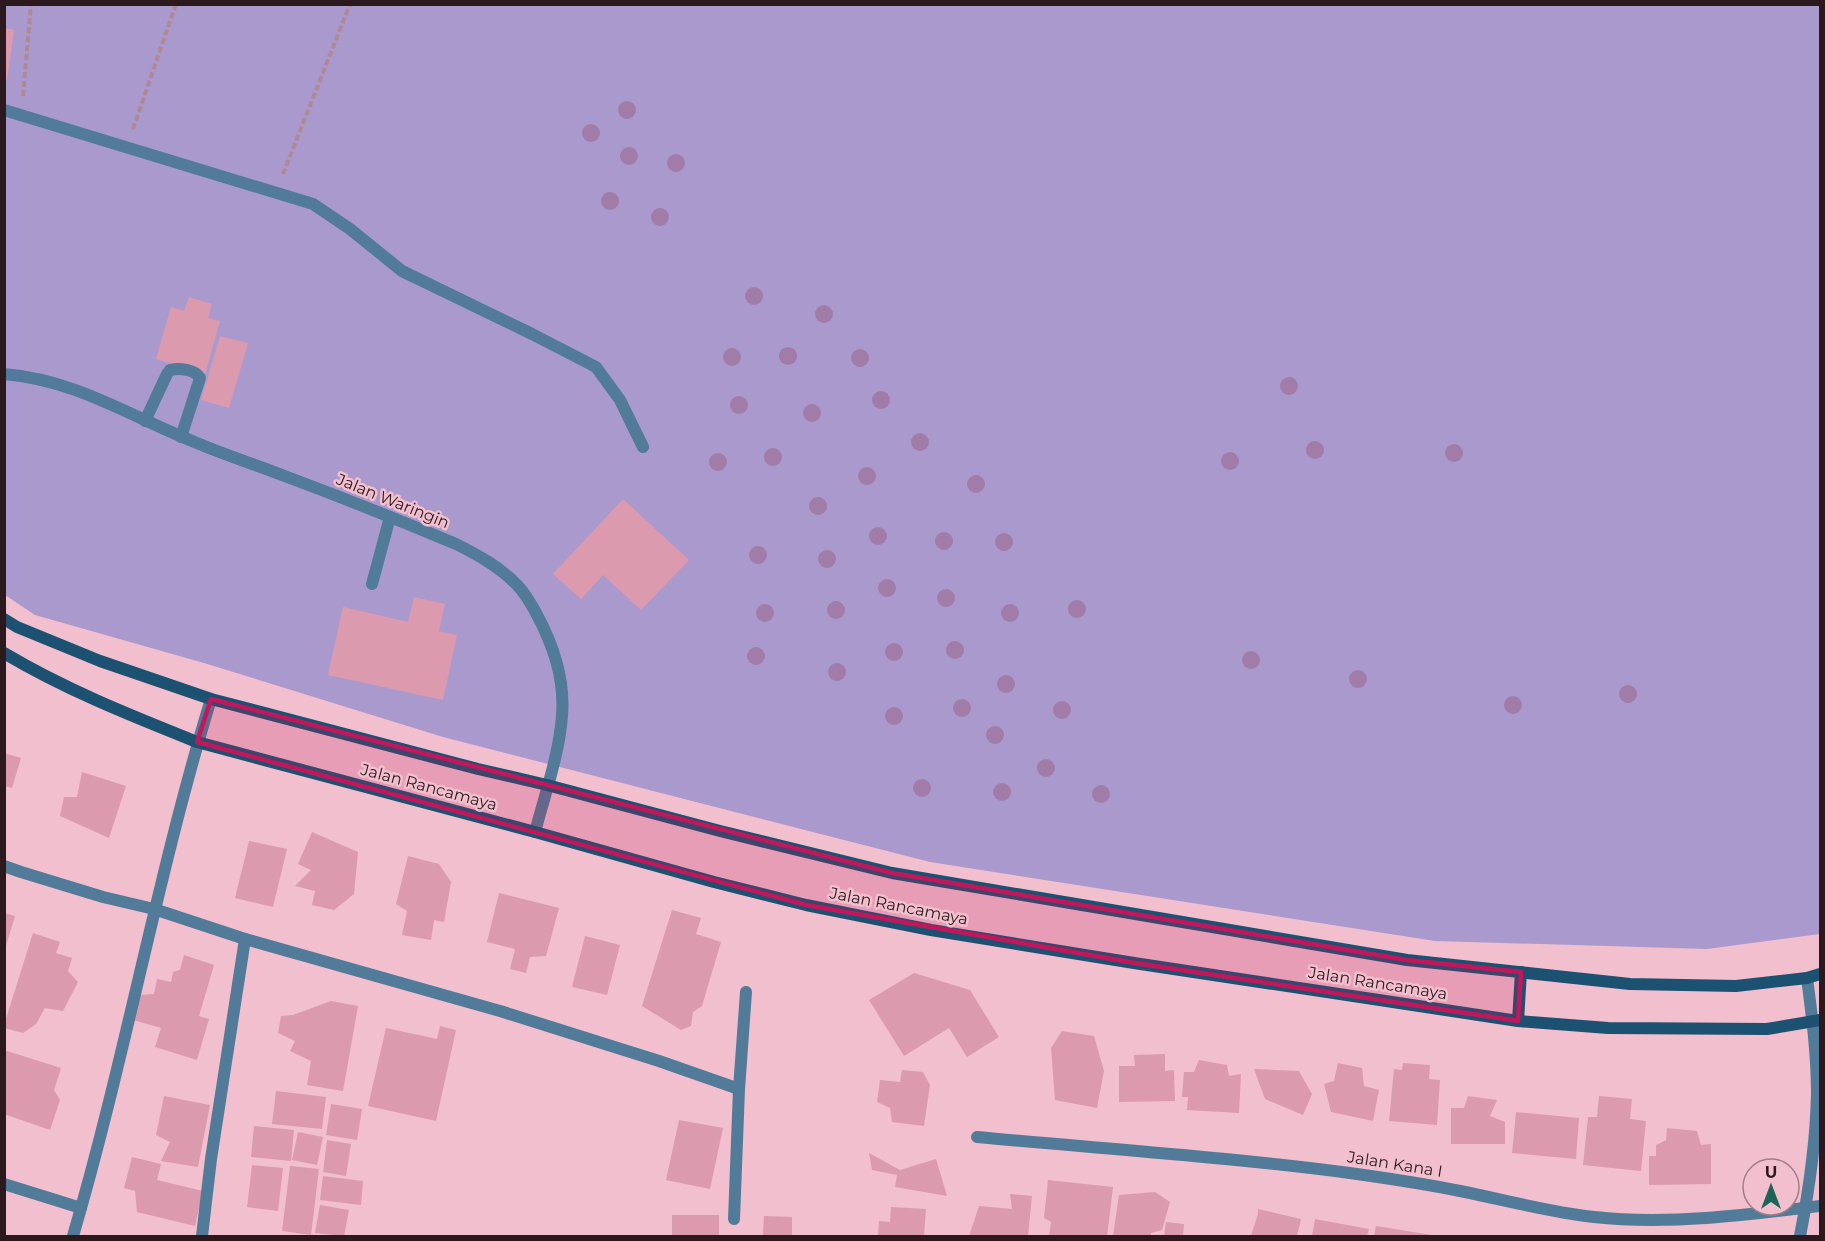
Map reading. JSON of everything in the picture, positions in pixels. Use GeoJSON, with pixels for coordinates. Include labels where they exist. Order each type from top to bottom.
{"type":"FeatureCollection","features":[{"type":"Feature","properties":{"kind":"street"},"geometry":{"type":"LineString","coordinates":[[4,110],[312,204],[350,229],[402,271],[596,367],[620,400],[643,447]]}},
{"type":"Feature","properties":{"kind":"street"},"geometry":{"type":"LineString","coordinates":[[145,421],[170,370],[179,369],[196,373],[200,378],[181,437]]}},
{"type":"Feature","properties":{"kind":"street","name":"Jalan Waringin"},"geometry":{"type":"LineString","coordinates":[[4,374],[44,380],[80,391],[181,437],[390,517],[475,553],[519,586],[550,642],[558,663],[562,691],[559,739],[535,832]]}},
{"type":"Feature","properties":{"kind":"street"},"geometry":{"type":"LineString","coordinates":[[372,584],[390,517]]}},
{"type":"Feature","properties":{"kind":"street","name":"Jalan Rancamaya"},"geometry":{"type":"LineString","coordinates":[[4,619],[17,627],[100,661],[211,699],[720,831],[892,873],[1407,960],[1642,984],[1736,986],[1807,978],[1821,974]]}},
{"type":"Feature","properties":{"kind":"street","name":"Jalan Rancamaya"},"geometry":{"type":"LineString","coordinates":[[4,653],[36,672],[105,705],[198,742],[714,882],[806,905],[919,928],[1518,1021],[1608,1028],[1710,1029],[1767,1029],[1817,1021]]}},
{"type":"Feature","properties":{"kind":"street"},"geometry":{"type":"LineString","coordinates":[[73,1236],[119,1061],[154,909],[211,699]]}},
{"type":"Feature","properties":{"kind":"street"},"geometry":{"type":"LineString","coordinates":[[4,866],[103,897],[154,909],[245,939],[500,1011],[739,1089]]}},
{"type":"Feature","properties":{"kind":"street"},"geometry":{"type":"LineString","coordinates":[[201,1236],[245,939]]}},
{"type":"Feature","properties":{"kind":"street"},"geometry":{"type":"LineString","coordinates":[[1518,1021],[1521,972]]}},
{"type":"Feature","properties":{"kind":"street"},"geometry":{"type":"LineString","coordinates":[[1800,1236],[1813,1150],[1816,1094],[1817,1021],[1807,978]]}},
{"type":"Feature","properties":{"kind":"street"},"geometry":{"type":"LineString","coordinates":[[734,1219],[739,1089],[746,992]]}},
{"type":"Feature","properties":{"kind":"street","name":"Jalan Kana I"},"geometry":{"type":"LineString","coordinates":[[977,1137],[1244,1161],[1356,1174],[1416,1182],[1548,1211],[1595,1217],[1673,1219],[1771,1213],[1821,1206]]}},
{"type":"Feature","properties":{"kind":"street"},"geometry":{"type":"LineString","coordinates":[[4,1184],[81,1208]]}},
{"type":"Feature","properties":{"kind":"path"},"geometry":{"type":"LineString","coordinates":[[21,114],[31,4]]}},
{"type":"Feature","properties":{"kind":"path"},"geometry":{"type":"LineString","coordinates":[[127,148],[176,4]]}},
{"type":"Feature","properties":{"kind":"path"},"geometry":{"type":"LineString","coordinates":[[276,193],[350,4]]}},
{"type":"Feature","properties":{"kind":"highlighted area"},"geometry":{"type":"Polygon","coordinates":[[[211,699],[892,873],[1407,960],[1521,972],[1518,1021],[1134,963],[806,905],[197,742],[211,699]]]}},
{"type":"Feature","properties":{"kind":"shaded area"},"geometry":{"type":"Polygon","coordinates":[[[4,5],[1820,5],[1820,934],[1707,949],[1435,941],[930,862],[443,737],[204,663],[35,615],[5,595],[4,5]]]}},
{"type":"Feature","properties":{"kind":"building"},"geometry":{"type":"Polygon","coordinates":[[[4,28],[14,30],[7,80],[4,80],[4,28]]]}},
{"type":"Feature","properties":{"kind":"building"},"geometry":{"type":"Polygon","coordinates":[[[189,297],[212,304],[208,318],[220,321],[205,374],[156,359],[171,307],[184,311],[189,297]]]}},
{"type":"Feature","properties":{"kind":"building"},"geometry":{"type":"Polygon","coordinates":[[[220,336],[248,343],[229,408],[201,400],[220,336]]]}},
{"type":"Feature","properties":{"kind":"building"},"geometry":{"type":"Polygon","coordinates":[[[623,499],[689,560],[641,610],[603,575],[581,599],[553,574],[623,499]]]}},
{"type":"Feature","properties":{"kind":"building"},"geometry":{"type":"Polygon","coordinates":[[[414,597],[445,604],[439,631],[457,635],[443,700],[328,675],[343,607],[408,622],[414,597]]]}},
{"type":"Feature","properties":{"kind":"building"},"geometry":{"type":"Polygon","coordinates":[[[4,753],[21,758],[12,788],[4,786],[4,753]]]}},
{"type":"Feature","properties":{"kind":"building"},"geometry":{"type":"Polygon","coordinates":[[[82,772],[126,786],[109,838],[60,816],[64,797],[77,797],[82,772]]]}},
{"type":"Feature","properties":{"kind":"building"},"geometry":{"type":"Polygon","coordinates":[[[312,832],[358,852],[354,894],[334,910],[312,905],[315,891],[295,886],[311,870],[298,864],[312,832]]]}},
{"type":"Feature","properties":{"kind":"building"},"geometry":{"type":"Polygon","coordinates":[[[249,841],[287,849],[273,907],[235,898],[249,841]]]}},
{"type":"Feature","properties":{"kind":"building"},"geometry":{"type":"Polygon","coordinates":[[[408,856],[439,864],[451,882],[444,922],[434,920],[431,940],[402,935],[407,911],[396,904],[408,856]]]}},
{"type":"Feature","properties":{"kind":"building"},"geometry":{"type":"Polygon","coordinates":[[[499,893],[559,908],[546,956],[530,957],[526,973],[510,969],[515,949],[487,942],[499,893]]]}},
{"type":"Feature","properties":{"kind":"building"},"geometry":{"type":"Polygon","coordinates":[[[672,910],[701,918],[696,934],[721,942],[702,1006],[693,1012],[691,1026],[681,1030],[642,1006],[672,910]]]}},
{"type":"Feature","properties":{"kind":"building"},"geometry":{"type":"Polygon","coordinates":[[[4,913],[15,916],[5,949],[4,949],[4,913]]]}},
{"type":"Feature","properties":{"kind":"building"},"geometry":{"type":"Polygon","coordinates":[[[33,933],[60,942],[56,953],[72,958],[68,971],[78,982],[63,1011],[45,1008],[36,1024],[23,1033],[4,1028],[4,1025],[33,933]]]}},
{"type":"Feature","properties":{"kind":"building"},"geometry":{"type":"Polygon","coordinates":[[[585,936],[620,945],[607,995],[572,987],[585,936]]]}},
{"type":"Feature","properties":{"kind":"building"},"geometry":{"type":"Polygon","coordinates":[[[184,955],[214,965],[199,1016],[209,1019],[197,1060],[155,1047],[161,1028],[133,1020],[139,995],[154,994],[157,979],[171,982],[173,972],[180,970],[184,955]]]}},
{"type":"Feature","properties":{"kind":"building"},"geometry":{"type":"Polygon","coordinates":[[[914,973],[970,990],[999,1037],[967,1057],[949,1028],[904,1056],[869,1000],[914,973]]]}},
{"type":"Feature","properties":{"kind":"building"},"geometry":{"type":"Polygon","coordinates":[[[331,1001],[358,1006],[343,1091],[307,1085],[311,1061],[290,1051],[295,1041],[278,1033],[281,1016],[293,1015],[331,1001]]]}},
{"type":"Feature","properties":{"kind":"building"},"geometry":{"type":"Polygon","coordinates":[[[440,1026],[456,1030],[436,1121],[368,1106],[386,1028],[437,1039],[440,1026]]]}},
{"type":"Feature","properties":{"kind":"building"},"geometry":{"type":"Polygon","coordinates":[[[1062,1031],[1094,1036],[1104,1071],[1097,1108],[1055,1100],[1051,1048],[1062,1031]]]}},
{"type":"Feature","properties":{"kind":"building"},"geometry":{"type":"Polygon","coordinates":[[[4,1050],[61,1068],[54,1090],[60,1100],[50,1130],[4,1114],[4,1050]]]}},
{"type":"Feature","properties":{"kind":"building"},"geometry":{"type":"Polygon","coordinates":[[[1165,1054],[1165,1071],[1174,1070],[1175,1101],[1119,1102],[1119,1066],[1135,1066],[1134,1055],[1165,1054]]]}},
{"type":"Feature","properties":{"kind":"building"},"geometry":{"type":"Polygon","coordinates":[[[1199,1060],[1227,1065],[1229,1076],[1241,1074],[1239,1113],[1187,1110],[1188,1097],[1182,1097],[1184,1072],[1194,1072],[1199,1060]]]}},
{"type":"Feature","properties":{"kind":"building"},"geometry":{"type":"Polygon","coordinates":[[[1338,1063],[1362,1068],[1364,1086],[1379,1090],[1373,1121],[1331,1112],[1324,1084],[1334,1081],[1338,1063]]]}},
{"type":"Feature","properties":{"kind":"building"},"geometry":{"type":"Polygon","coordinates":[[[1403,1063],[1430,1065],[1429,1079],[1440,1080],[1437,1125],[1389,1121],[1394,1069],[1402,1070],[1403,1063]]]}},
{"type":"Feature","properties":{"kind":"building"},"geometry":{"type":"Polygon","coordinates":[[[1254,1069],[1299,1071],[1312,1094],[1303,1115],[1265,1099],[1254,1069]]]}},
{"type":"Feature","properties":{"kind":"building"},"geometry":{"type":"Polygon","coordinates":[[[902,1070],[923,1072],[930,1085],[924,1126],[892,1122],[890,1108],[877,1102],[880,1080],[900,1082],[902,1070]]]}},
{"type":"Feature","properties":{"kind":"building"},"geometry":{"type":"Polygon","coordinates":[[[276,1091],[326,1097],[322,1129],[272,1124],[276,1091]]]}},
{"type":"Feature","properties":{"kind":"building"},"geometry":{"type":"Polygon","coordinates":[[[164,1096],[210,1105],[198,1167],[161,1161],[170,1142],[156,1135],[164,1096]]]}},
{"type":"Feature","properties":{"kind":"building"},"geometry":{"type":"Polygon","coordinates":[[[1468,1096],[1497,1100],[1490,1116],[1505,1122],[1505,1144],[1451,1144],[1451,1108],[1464,1108],[1468,1096]]]}},
{"type":"Feature","properties":{"kind":"building"},"geometry":{"type":"Polygon","coordinates":[[[1599,1096],[1632,1099],[1630,1119],[1646,1121],[1641,1171],[1583,1165],[1588,1117],[1597,1117],[1599,1096]]]}},
{"type":"Feature","properties":{"kind":"building"},"geometry":{"type":"Polygon","coordinates":[[[331,1104],[362,1109],[357,1140],[326,1135],[331,1104]]]}},
{"type":"Feature","properties":{"kind":"building"},"geometry":{"type":"Polygon","coordinates":[[[1516,1112],[1579,1118],[1576,1159],[1512,1153],[1516,1112]]]}},
{"type":"Feature","properties":{"kind":"building"},"geometry":{"type":"Polygon","coordinates":[[[679,1120],[723,1128],[710,1189],[666,1180],[679,1120]]]}},
{"type":"Feature","properties":{"kind":"building"},"geometry":{"type":"Polygon","coordinates":[[[254,1126],[294,1130],[291,1161],[251,1157],[254,1126]]]}},
{"type":"Feature","properties":{"kind":"building"},"geometry":{"type":"Polygon","coordinates":[[[1667,1128],[1697,1131],[1701,1145],[1711,1144],[1711,1184],[1649,1185],[1649,1156],[1656,1156],[1656,1145],[1666,1140],[1667,1128]]]}},
{"type":"Feature","properties":{"kind":"building"},"geometry":{"type":"Polygon","coordinates":[[[298,1132],[323,1137],[317,1165],[292,1160],[298,1132]]]}},
{"type":"Feature","properties":{"kind":"building"},"geometry":{"type":"Polygon","coordinates":[[[327,1140],[351,1144],[346,1176],[323,1172],[327,1140]]]}},
{"type":"Feature","properties":{"kind":"building"},"geometry":{"type":"Polygon","coordinates":[[[869,1153],[900,1170],[936,1159],[947,1196],[895,1187],[897,1175],[872,1170],[869,1153]]]}},
{"type":"Feature","properties":{"kind":"building"},"geometry":{"type":"Polygon","coordinates":[[[132,1157],[161,1164],[157,1180],[203,1191],[195,1226],[137,1212],[135,1191],[124,1188],[132,1157]]]}},
{"type":"Feature","properties":{"kind":"building"},"geometry":{"type":"Polygon","coordinates":[[[252,1165],[283,1168],[278,1211],[247,1207],[252,1165]]]}},
{"type":"Feature","properties":{"kind":"building"},"geometry":{"type":"Polygon","coordinates":[[[290,1166],[319,1169],[311,1235],[282,1231],[290,1166]]]}},
{"type":"Feature","properties":{"kind":"building"},"geometry":{"type":"Polygon","coordinates":[[[323,1176],[363,1181],[361,1205],[320,1200],[323,1176]]]}},
{"type":"Feature","properties":{"kind":"building"},"geometry":{"type":"Polygon","coordinates":[[[1048,1180],[1113,1187],[1107,1236],[1049,1236],[1051,1222],[1044,1218],[1048,1180]]]}},
{"type":"Feature","properties":{"kind":"building"},"geometry":{"type":"Polygon","coordinates":[[[1155,1192],[1170,1202],[1162,1230],[1151,1233],[1151,1236],[1113,1236],[1119,1195],[1155,1192]]]}},
{"type":"Feature","properties":{"kind":"building"},"geometry":{"type":"Polygon","coordinates":[[[1010,1194],[1032,1196],[1028,1236],[969,1236],[979,1206],[1012,1209],[1010,1194]]]}},
{"type":"Feature","properties":{"kind":"building"},"geometry":{"type":"Polygon","coordinates":[[[320,1205],[349,1210],[344,1236],[315,1233],[320,1205]]]}},
{"type":"Feature","properties":{"kind":"building"},"geometry":{"type":"Polygon","coordinates":[[[891,1207],[926,1209],[924,1236],[878,1236],[879,1221],[890,1222],[891,1207]]]}},
{"type":"Feature","properties":{"kind":"building"},"geometry":{"type":"Polygon","coordinates":[[[1258,1209],[1301,1219],[1297,1236],[1251,1236],[1258,1209]]]}},
{"type":"Feature","properties":{"kind":"building"},"geometry":{"type":"Polygon","coordinates":[[[672,1215],[719,1215],[719,1236],[672,1236],[672,1215]]]}},
{"type":"Feature","properties":{"kind":"building"},"geometry":{"type":"Polygon","coordinates":[[[764,1216],[792,1217],[792,1236],[763,1236],[764,1216]]]}},
{"type":"Feature","properties":{"kind":"building"},"geometry":{"type":"Polygon","coordinates":[[[1315,1219],[1369,1229],[1367,1236],[1312,1236],[1315,1219]]]}},
{"type":"Feature","properties":{"kind":"building"},"geometry":{"type":"Polygon","coordinates":[[[1166,1222],[1184,1224],[1183,1236],[1164,1236],[1166,1222]]]}},
{"type":"Feature","properties":{"kind":"building"},"geometry":{"type":"Polygon","coordinates":[[[1376,1226],[1432,1235],[1432,1236],[1374,1236],[1376,1226]]]}}]}
